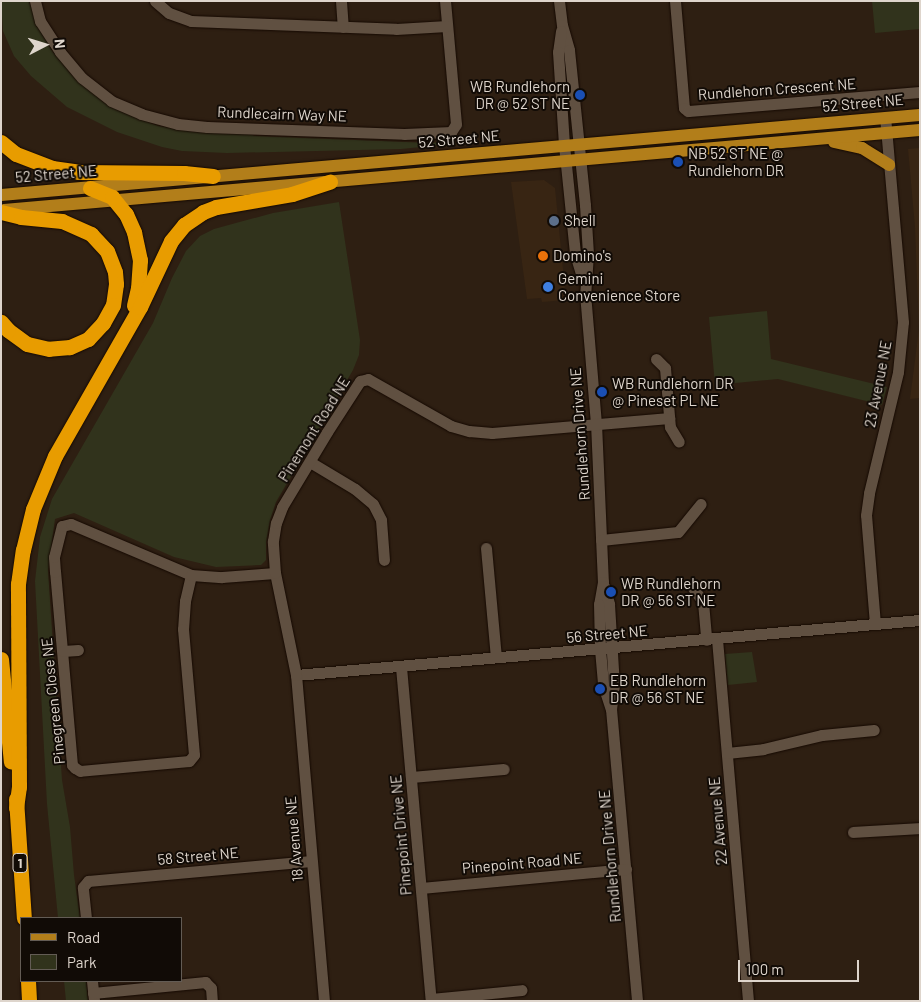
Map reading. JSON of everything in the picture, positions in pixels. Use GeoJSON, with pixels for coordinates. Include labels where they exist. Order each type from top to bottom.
{"type":"FeatureCollection","features":[{"type":"Feature","properties":{"kind":"highway"},"geometry":{"type":"LineString","coordinates":[[1,142],[16,154],[29,161],[59,170],[184,173],[212,176]]}},
{"type":"Feature","properties":{"kind":"highway"},"geometry":{"type":"LineString","coordinates":[[16,808],[20,787],[18,603],[25,538],[37,495],[55,456],[140,307],[171,242],[193,218],[216,207],[292,194],[330,182]]}},
{"type":"Feature","properties":{"kind":"highway"},"geometry":{"type":"LineString","coordinates":[[90,188],[104,192],[112,197],[130,222],[139,250],[138,288],[126,331]]}},
{"type":"Feature","properties":{"kind":"highway"},"geometry":{"type":"LineString","coordinates":[[1,211],[21,217],[62,221],[91,234],[112,261],[116,284],[113,305],[104,323],[88,339],[70,347],[49,349],[27,344],[8,330],[1,322]]}},
{"type":"Feature","properties":{"kind":"highway","name":"1"},"geometry":{"type":"LineString","coordinates":[[1,659],[16,808],[24,917]]}},
{"type":"Feature","properties":{"kind":"highway"},"geometry":{"type":"LineString","coordinates":[[28,982],[29,1001]]}},
{"type":"Feature","properties":{"kind":"main road","name":"52 Street NE"},"geometry":{"type":"LineString","coordinates":[[1,195],[920,115]]}},
{"type":"Feature","properties":{"kind":"main road","name":"52 Street NE"},"geometry":{"type":"LineString","coordinates":[[1,211],[920,130]]}},
{"type":"Feature","properties":{"kind":"main road"},"geometry":{"type":"LineString","coordinates":[[822,139],[862,148],[890,165]]}},
{"type":"Feature","properties":{"kind":"street","name":"Rundlecairn Way NE"},"geometry":{"type":"LineString","coordinates":[[34,1],[40,21],[60,52],[82,78],[111,101],[141,114],[168,122],[207,127],[404,134],[451,132],[456,124],[445,1]]}},
{"type":"Feature","properties":{"kind":"street"},"geometry":{"type":"LineString","coordinates":[[155,1],[169,13],[191,20],[396,29],[447,26]]}},
{"type":"Feature","properties":{"kind":"street"},"geometry":{"type":"LineString","coordinates":[[341,1],[344,27]]}},
{"type":"Feature","properties":{"kind":"street","name":"Rundlehorn Drive NE"},"geometry":{"type":"LineString","coordinates":[[559,1],[562,25],[569,50],[580,144],[588,254],[584,284]]}},
{"type":"Feature","properties":{"kind":"street","name":"Rundlehorn Crescent NE"},"geometry":{"type":"LineString","coordinates":[[676,1],[684,108],[688,111],[920,92]]}},
{"type":"Feature","properties":{"kind":"street","name":"Rundlehorn Drive NE"},"geometry":{"type":"LineString","coordinates":[[562,25],[558,52],[565,127],[564,146],[575,254],[584,284],[596,424],[603,582],[609,604],[606,648],[614,685],[612,709],[637,1001]]}},
{"type":"Feature","properties":{"kind":"street","name":"23 Avenue NE"},"geometry":{"type":"LineString","coordinates":[[875,624],[866,515],[869,493],[898,372],[903,322],[885,118]]}},
{"type":"Feature","properties":{"kind":"street"},"geometry":{"type":"LineString","coordinates":[[656,358],[664,368],[670,427],[679,442]]}},
{"type":"Feature","properties":{"kind":"street","name":"Pinemont Road NE"},"geometry":{"type":"LineString","coordinates":[[296,675],[275,573],[272,541],[276,523],[310,462],[360,381],[368,379],[451,426],[468,431],[492,433],[669,418]]}},
{"type":"Feature","properties":{"kind":"street"},"geometry":{"type":"LineString","coordinates":[[310,462],[355,489],[374,504],[381,520],[384,560]]}},
{"type":"Feature","properties":{"kind":"street"},"geometry":{"type":"LineString","coordinates":[[601,540],[678,532],[701,504]]}},
{"type":"Feature","properties":{"kind":"street","name":"Pinegreen Close NE"},"geometry":{"type":"LineString","coordinates":[[191,575],[185,601],[183,629],[194,755],[190,761],[80,771],[74,768],[72,765],[54,565],[62,526],[71,524],[191,575],[222,577],[275,573]]}},
{"type":"Feature","properties":{"kind":"street"},"geometry":{"type":"LineString","coordinates":[[486,548],[496,657]]}},
{"type":"Feature","properties":{"kind":"street","name":"22 Avenue NE"},"geometry":{"type":"LineString","coordinates":[[693,588],[703,602],[712,640],[727,753],[748,1001]]}},
{"type":"Feature","properties":{"kind":"street","name":"56 Street NE"},"geometry":{"type":"LineString","coordinates":[[296,675],[712,640],[920,620]]}},
{"type":"Feature","properties":{"kind":"street"},"geometry":{"type":"LineString","coordinates":[[63,651],[78,650]]}},
{"type":"Feature","properties":{"kind":"street","name":"Pinepoint Drive NE"},"geometry":{"type":"LineString","coordinates":[[401,667],[431,1000]]}},
{"type":"Feature","properties":{"kind":"street","name":"18 Avenue NE"},"geometry":{"type":"LineString","coordinates":[[296,675],[324,1001]]}},
{"type":"Feature","properties":{"kind":"street"},"geometry":{"type":"LineString","coordinates":[[727,753],[763,750],[822,735],[874,730]]}},
{"type":"Feature","properties":{"kind":"street"},"geometry":{"type":"LineString","coordinates":[[411,778],[504,769]]}},
{"type":"Feature","properties":{"kind":"street"},"geometry":{"type":"LineString","coordinates":[[853,832],[920,828]]}},
{"type":"Feature","properties":{"kind":"street","name":"58 Street NE"},"geometry":{"type":"LineString","coordinates":[[86,917],[84,887],[88,881],[311,861]]}},
{"type":"Feature","properties":{"kind":"street","name":"Pinepoint Road NE"},"geometry":{"type":"LineString","coordinates":[[421,888],[626,869]]}},
{"type":"Feature","properties":{"kind":"street"},"geometry":{"type":"LineString","coordinates":[[92,982],[93,997],[205,982],[211,988],[212,1001]]}},
{"type":"Feature","properties":{"kind":"street"},"geometry":{"type":"LineString","coordinates":[[431,1000],[522,990]]}},
{"type":"Feature","properties":{"kind":"shaded area"},"geometry":{"type":"Polygon","coordinates":[[[920,148],[920,398],[910,399],[919,329],[915,227],[908,149],[920,148]]]}},
{"type":"Feature","properties":{"kind":"shaded area"},"geometry":{"type":"Polygon","coordinates":[[[544,180],[555,188],[566,300],[542,302],[541,298],[527,299],[511,182],[544,180]]]}},
{"type":"Feature","properties":{"kind":"green space"},"geometry":{"type":"Polygon","coordinates":[[[1,1],[29,1],[37,24],[53,52],[72,75],[118,110],[158,126],[190,131],[247,133],[255,136],[431,143],[450,141],[451,144],[401,149],[227,153],[182,151],[162,147],[117,132],[67,107],[31,76],[14,56],[3,31],[1,1]]]}},
{"type":"Feature","properties":{"kind":"green space"},"geometry":{"type":"Polygon","coordinates":[[[872,1],[920,1],[920,29],[875,33],[872,1]]]}},
{"type":"Feature","properties":{"kind":"green space"},"geometry":{"type":"Polygon","coordinates":[[[339,202],[360,340],[359,355],[353,370],[276,502],[266,542],[266,560],[261,565],[216,567],[174,557],[74,513],[55,519],[48,570],[62,780],[70,827],[80,917],[58,917],[47,804],[35,581],[40,537],[52,499],[153,323],[186,251],[200,236],[214,229],[273,213],[339,202]]]}},
{"type":"Feature","properties":{"kind":"green space"},"geometry":{"type":"Polygon","coordinates":[[[767,311],[771,359],[887,387],[882,405],[778,379],[715,385],[709,317],[767,311]]]}},
{"type":"Feature","properties":{"kind":"green space"},"geometry":{"type":"Polygon","coordinates":[[[752,652],[757,682],[728,685],[725,654],[752,652]]]}},
{"type":"Feature","properties":{"kind":"green space"},"geometry":{"type":"Polygon","coordinates":[[[64,982],[86,982],[88,1001],[66,1001],[64,982]]]}},
{"type":"Feature","properties":{"kind":"place","name":"WB Rundlehorn DR @ 52 ST NE"},"geometry":{"type":"Point","coordinates":[580,95]}},
{"type":"Feature","properties":{"kind":"place","name":"NB 52 ST NE @ Rundlehorn DR"},"geometry":{"type":"Point","coordinates":[678,162]}},
{"type":"Feature","properties":{"kind":"place","name":"Shell"},"geometry":{"type":"Point","coordinates":[554,221]}},
{"type":"Feature","properties":{"kind":"place","name":"Domino's"},"geometry":{"type":"Point","coordinates":[543,256]}},
{"type":"Feature","properties":{"kind":"place","name":"Gemini Convenience Store"},"geometry":{"type":"Point","coordinates":[548,287]}},
{"type":"Feature","properties":{"kind":"place","name":"WB Rundlehorn DR @ Pineset PL NE"},"geometry":{"type":"Point","coordinates":[602,392]}},
{"type":"Feature","properties":{"kind":"place","name":"WB Rundlehorn DR @ 56 ST NE"},"geometry":{"type":"Point","coordinates":[611,592]}},
{"type":"Feature","properties":{"kind":"place","name":"EB Rundlehorn DR @ 56 ST NE"},"geometry":{"type":"Point","coordinates":[600,689]}}]}
